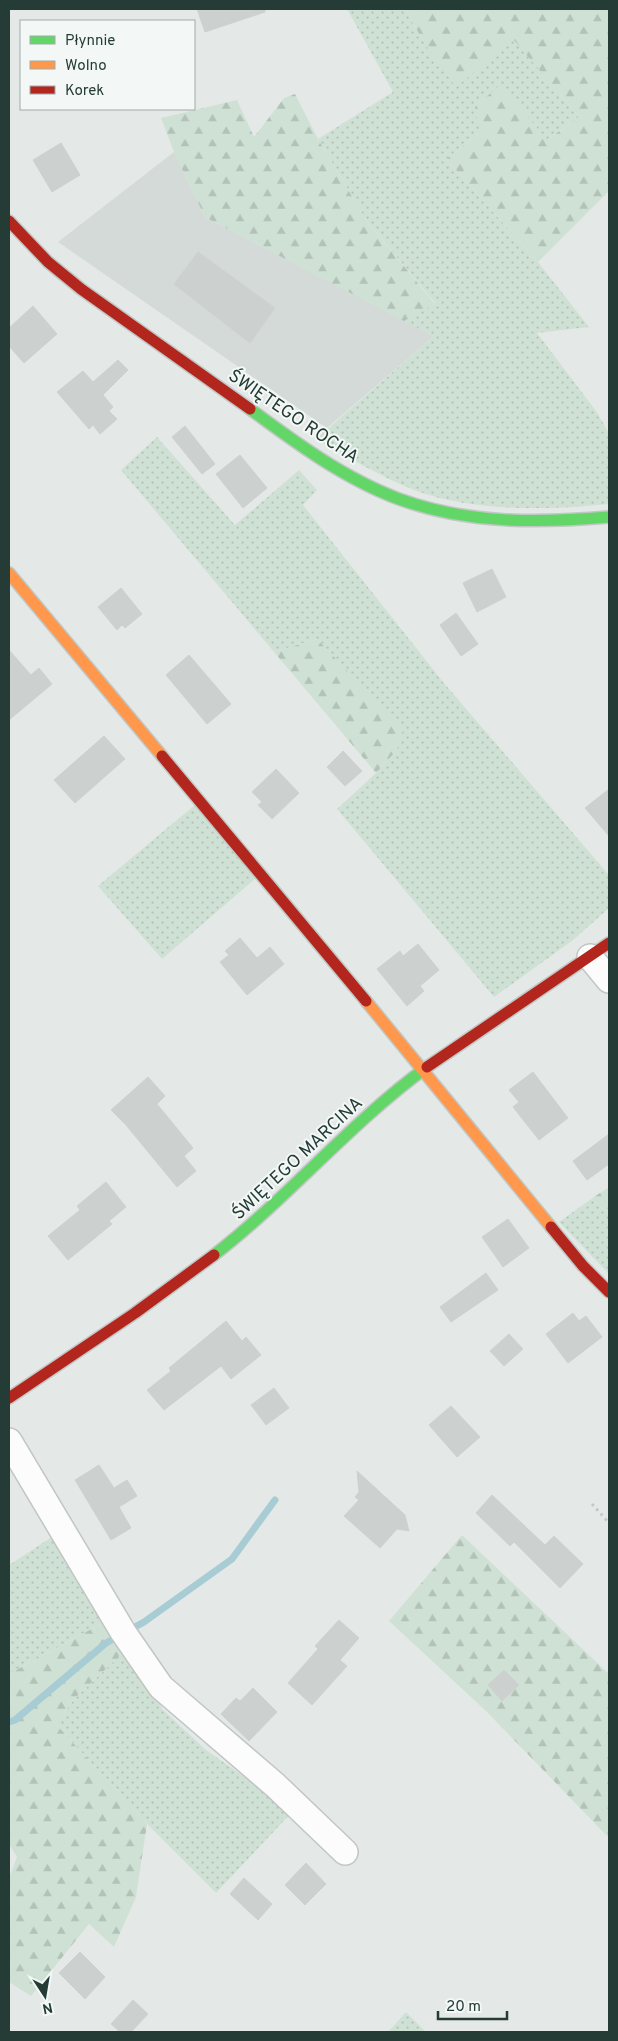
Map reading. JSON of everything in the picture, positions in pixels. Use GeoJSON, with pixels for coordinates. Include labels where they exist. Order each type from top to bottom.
{"type":"FeatureCollection","features":[{"type":"Feature","properties":{"kind":"street","name":"ŚWIĘTEGO ROCHA"},"geometry":{"type":"LineString","coordinates":[[9,221],[62,273],[111,310],[287,434],[344,472],[378,489],[424,507],[458,516],[497,521],[537,522],[609,517]]}},
{"type":"Feature","properties":{"kind":"street"},"geometry":{"type":"LineString","coordinates":[[9,573],[37,609],[424,1069],[583,1266],[609,1292]]}},
{"type":"Feature","properties":{"kind":"street"},"geometry":{"type":"LineString","coordinates":[[600,950],[609,980]]}},
{"type":"Feature","properties":{"kind":"street","name":"ŚWIĘTEGO MARCINA"},"geometry":{"type":"LineString","coordinates":[[9,1398],[171,1288],[225,1247],[257,1220],[372,1113],[424,1069],[600,950]]}},
{"type":"Feature","properties":{"kind":"street"},"geometry":{"type":"LineString","coordinates":[[9,1441],[123,1632],[161,1687],[276,1785],[345,1852]]}},
{"type":"Feature","properties":{"kind":"path"},"geometry":{"type":"LineString","coordinates":[[592,1504],[609,1523]]}},
{"type":"Feature","properties":{"kind":"shaded area"},"geometry":{"type":"Polygon","coordinates":[[[174,152],[205,217],[434,336],[327,428],[58,242],[174,152]]]}},
{"type":"Feature","properties":{"kind":"green space"},"geometry":{"type":"Polygon","coordinates":[[[347,9],[405,9],[425,44],[514,39],[579,117],[547,140],[480,133],[446,159],[538,262],[589,327],[537,333],[596,411],[609,433],[609,504],[512,508],[462,503],[439,498],[391,480],[316,439],[434,336],[404,321],[435,303],[366,220],[318,139],[393,92],[347,9]]]}},
{"type":"Feature","properties":{"kind":"green space"},"geometry":{"type":"Polygon","coordinates":[[[405,9],[609,9],[609,191],[538,262],[446,159],[480,133],[475,107],[501,84],[547,140],[579,117],[514,40],[456,87],[425,44],[405,9]]]}},
{"type":"Feature","properties":{"kind":"green space"},"geometry":{"type":"Polygon","coordinates":[[[295,94],[318,139],[366,220],[435,304],[404,321],[205,217],[174,152],[161,118],[237,100],[254,137],[284,98],[295,94]]]}},
{"type":"Feature","properties":{"kind":"green space"},"geometry":{"type":"Polygon","coordinates":[[[157,437],[235,525],[299,470],[317,490],[303,505],[443,682],[609,875],[609,908],[573,940],[494,997],[337,809],[376,773],[397,750],[317,639],[274,652],[121,470],[157,437]]]}},
{"type":"Feature","properties":{"kind":"green space"},"geometry":{"type":"Polygon","coordinates":[[[317,639],[403,730],[397,750],[376,773],[274,652],[317,639]]]}},
{"type":"Feature","properties":{"kind":"green space"},"geometry":{"type":"Polygon","coordinates":[[[196,804],[256,878],[162,959],[98,886],[196,804]]]}},
{"type":"Feature","properties":{"kind":"green space"},"geometry":{"type":"Polygon","coordinates":[[[609,1187],[609,1214],[591,1199],[609,1187]]]}},
{"type":"Feature","properties":{"kind":"green space"},"geometry":{"type":"Polygon","coordinates":[[[591,1199],[609,1214],[609,1274],[559,1222],[591,1199]]]}},
{"type":"Feature","properties":{"kind":"green space"},"geometry":{"type":"Polygon","coordinates":[[[462,1535],[609,1674],[609,1838],[486,1711],[389,1621],[462,1535]]]}},
{"type":"Feature","properties":{"kind":"green space"},"geometry":{"type":"Polygon","coordinates":[[[52,1537],[108,1620],[9,1674],[9,1565],[52,1537]]]}},
{"type":"Feature","properties":{"kind":"green space"},"geometry":{"type":"Polygon","coordinates":[[[108,1620],[127,1649],[77,1696],[55,1723],[147,1824],[136,1897],[114,1947],[89,1924],[31,1996],[9,1982],[9,1878],[17,1857],[9,1844],[9,1674],[108,1620]]]}},
{"type":"Feature","properties":{"kind":"green space"},"geometry":{"type":"Polygon","coordinates":[[[127,1649],[151,1684],[162,1709],[206,1750],[293,1811],[216,1893],[147,1824],[55,1723],[77,1696],[127,1649]]]}},
{"type":"Feature","properties":{"kind":"green space"},"geometry":{"type":"Polygon","coordinates":[[[406,2012],[426,2032],[388,2032],[406,2012]]]}},
{"type":"Feature","properties":{"kind":"building"},"geometry":{"type":"Polygon","coordinates":[[[197,9],[265,9],[265,12],[205,32],[197,9]]]}},
{"type":"Feature","properties":{"kind":"building"},"geometry":{"type":"Polygon","coordinates":[[[61,143],[80,175],[52,192],[33,160],[61,143]]]}},
{"type":"Feature","properties":{"kind":"building"},"geometry":{"type":"Polygon","coordinates":[[[198,252],[275,308],[250,343],[174,284],[198,252]]]}},
{"type":"Feature","properties":{"kind":"building"},"geometry":{"type":"Polygon","coordinates":[[[33,306],[57,334],[24,363],[9,346],[9,328],[33,306]]]}},
{"type":"Feature","properties":{"kind":"building"},"geometry":{"type":"Polygon","coordinates":[[[118,360],[128,370],[103,395],[113,407],[109,411],[117,419],[100,434],[93,425],[89,429],[57,392],[83,371],[93,382],[118,360]]]}},
{"type":"Feature","properties":{"kind":"building"},"geometry":{"type":"Polygon","coordinates":[[[185,426],[215,464],[202,474],[172,437],[185,426]]]}},
{"type":"Feature","properties":{"kind":"building"},"geometry":{"type":"Polygon","coordinates":[[[240,455],[267,488],[243,508],[216,474],[240,455]]]}},
{"type":"Feature","properties":{"kind":"building"},"geometry":{"type":"Polygon","coordinates":[[[492,569],[506,597],[477,612],[463,583],[492,569]]]}},
{"type":"Feature","properties":{"kind":"building"},"geometry":{"type":"Polygon","coordinates":[[[121,588],[142,614],[125,628],[122,625],[117,630],[98,607],[121,588]]]}},
{"type":"Feature","properties":{"kind":"building"},"geometry":{"type":"Polygon","coordinates":[[[456,613],[478,644],[461,656],[440,625],[456,613]]]}},
{"type":"Feature","properties":{"kind":"building"},"geometry":{"type":"Polygon","coordinates":[[[9,650],[31,675],[39,668],[52,684],[9,720],[9,650]]]}},
{"type":"Feature","properties":{"kind":"building"},"geometry":{"type":"Polygon","coordinates":[[[189,655],[231,704],[207,724],[166,675],[189,655]]]}},
{"type":"Feature","properties":{"kind":"building"},"geometry":{"type":"Polygon","coordinates":[[[104,736],[125,759],[75,803],[54,780],[104,736]]]}},
{"type":"Feature","properties":{"kind":"building"},"geometry":{"type":"Polygon","coordinates":[[[343,751],[362,771],[345,786],[327,767],[343,751]]]}},
{"type":"Feature","properties":{"kind":"building"},"geometry":{"type":"Polygon","coordinates":[[[276,769],[299,793],[272,819],[258,805],[262,802],[252,792],[276,769]]]}},
{"type":"Feature","properties":{"kind":"building"},"geometry":{"type":"Polygon","coordinates":[[[609,789],[609,836],[585,808],[609,789]]]}},
{"type":"Feature","properties":{"kind":"building"},"geometry":{"type":"Polygon","coordinates":[[[240,938],[257,958],[270,947],[284,964],[247,995],[220,962],[229,955],[225,951],[240,938]]]}},
{"type":"Feature","properties":{"kind":"building"},"geometry":{"type":"Polygon","coordinates":[[[418,944],[439,970],[420,986],[424,991],[407,1006],[377,969],[400,951],[403,956],[418,944]]]}},
{"type":"Feature","properties":{"kind":"building"},"geometry":{"type":"Polygon","coordinates":[[[533,1072],[568,1118],[539,1140],[513,1107],[519,1102],[509,1090],[533,1072]]]}},
{"type":"Feature","properties":{"kind":"building"},"geometry":{"type":"Polygon","coordinates":[[[148,1077],[165,1096],[157,1104],[193,1148],[184,1156],[196,1171],[177,1187],[126,1125],[111,1110],[148,1077]]]}},
{"type":"Feature","properties":{"kind":"building"},"geometry":{"type":"Polygon","coordinates":[[[609,1134],[609,1164],[587,1180],[573,1161],[609,1134]]]}},
{"type":"Feature","properties":{"kind":"building"},"geometry":{"type":"Polygon","coordinates":[[[106,1182],[126,1207],[109,1221],[112,1224],[68,1260],[48,1236],[80,1210],[77,1206],[106,1182]]]}},
{"type":"Feature","properties":{"kind":"building"},"geometry":{"type":"Polygon","coordinates":[[[508,1219],[529,1248],[503,1267],[482,1237],[508,1219]]]}},
{"type":"Feature","properties":{"kind":"building"},"geometry":{"type":"Polygon","coordinates":[[[486,1273],[498,1290],[451,1322],[440,1307],[486,1273]]]}},
{"type":"Feature","properties":{"kind":"building"},"geometry":{"type":"Polygon","coordinates":[[[573,1313],[579,1321],[586,1316],[602,1337],[568,1363],[546,1334],[573,1313]]]}},
{"type":"Feature","properties":{"kind":"building"},"geometry":{"type":"Polygon","coordinates":[[[226,1321],[242,1341],[246,1337],[261,1355],[231,1379],[221,1366],[164,1410],[147,1390],[171,1371],[169,1368],[226,1321]]]}},
{"type":"Feature","properties":{"kind":"building"},"geometry":{"type":"Polygon","coordinates":[[[509,1334],[523,1349],[504,1366],[490,1351],[509,1334]]]}},
{"type":"Feature","properties":{"kind":"building"},"geometry":{"type":"Polygon","coordinates":[[[274,1388],[289,1408],[266,1425],[251,1405],[274,1388]]]}},
{"type":"Feature","properties":{"kind":"building"},"geometry":{"type":"Polygon","coordinates":[[[451,1406],[480,1437],[457,1457],[429,1425],[451,1406]]]}},
{"type":"Feature","properties":{"kind":"building"},"geometry":{"type":"Polygon","coordinates":[[[99,1465],[114,1488],[127,1480],[137,1496],[119,1507],[131,1528],[111,1540],[75,1480],[99,1465]]]}},
{"type":"Feature","properties":{"kind":"building"},"geometry":{"type":"Polygon","coordinates":[[[357,1471],[405,1515],[409,1531],[397,1529],[380,1548],[344,1516],[359,1500],[355,1497],[359,1492],[357,1471]]]}},
{"type":"Feature","properties":{"kind":"building"},"geometry":{"type":"Polygon","coordinates":[[[492,1495],[545,1545],[554,1536],[583,1564],[560,1588],[514,1542],[510,1546],[476,1513],[492,1495]]]}},
{"type":"Feature","properties":{"kind":"building"},"geometry":{"type":"Polygon","coordinates":[[[339,1620],[359,1638],[340,1660],[347,1666],[312,1705],[288,1683],[318,1649],[315,1646],[339,1620]]]}},
{"type":"Feature","properties":{"kind":"building"},"geometry":{"type":"Polygon","coordinates":[[[504,1670],[519,1685],[502,1701],[488,1685],[504,1670]]]}},
{"type":"Feature","properties":{"kind":"building"},"geometry":{"type":"Polygon","coordinates":[[[253,1688],[277,1712],[249,1741],[221,1714],[236,1698],[240,1701],[253,1688]]]}},
{"type":"Feature","properties":{"kind":"building"},"geometry":{"type":"Polygon","coordinates":[[[306,1863],[326,1884],[305,1905],[285,1885],[306,1863]]]}},
{"type":"Feature","properties":{"kind":"building"},"geometry":{"type":"Polygon","coordinates":[[[244,1878],[272,1904],[258,1920],[230,1894],[244,1878]]]}},
{"type":"Feature","properties":{"kind":"building"},"geometry":{"type":"Polygon","coordinates":[[[80,1952],[105,1977],[85,1999],[59,1973],[80,1952]]]}},
{"type":"Feature","properties":{"kind":"building"},"geometry":{"type":"Polygon","coordinates":[[[133,2000],[148,2014],[131,2032],[120,2032],[111,2024],[133,2000]]]}},
{"type":"Feature","properties":{"kind":"waterway"},"geometry":{"type":"LineString","coordinates":[[9,1722],[15,1720],[106,1643],[144,1622],[232,1559],[275,1500]]}},
{"type":"Feature","properties":{"kind":"traffic: fast"},"geometry":{"type":"LineString","coordinates":[[250,409],[340,471],[379,491],[425,507],[451,513],[503,520],[529,521],[609,517]]}},
{"type":"Feature","properties":{"kind":"traffic: fast"},"geometry":{"type":"LineString","coordinates":[[214,1255],[242,1233],[372,1112],[427,1067]]}},
{"type":"Feature","properties":{"kind":"traffic: slow"},"geometry":{"type":"LineString","coordinates":[[9,573],[162,756]]}},
{"type":"Feature","properties":{"kind":"traffic: slow"},"geometry":{"type":"LineString","coordinates":[[366,1001],[551,1227]]}},
{"type":"Feature","properties":{"kind":"traffic: jam"},"geometry":{"type":"LineString","coordinates":[[9,221],[48,262],[81,289],[250,409]]}},
{"type":"Feature","properties":{"kind":"traffic: jam"},"geometry":{"type":"LineString","coordinates":[[162,756],[366,1001]]}},
{"type":"Feature","properties":{"kind":"traffic: jam"},"geometry":{"type":"LineString","coordinates":[[427,1067],[609,943]]}},
{"type":"Feature","properties":{"kind":"traffic: jam"},"geometry":{"type":"LineString","coordinates":[[551,1227],[583,1266],[609,1292]]}},
{"type":"Feature","properties":{"kind":"traffic: jam"},"geometry":{"type":"LineString","coordinates":[[9,1398],[135,1313],[214,1255]]}}]}
